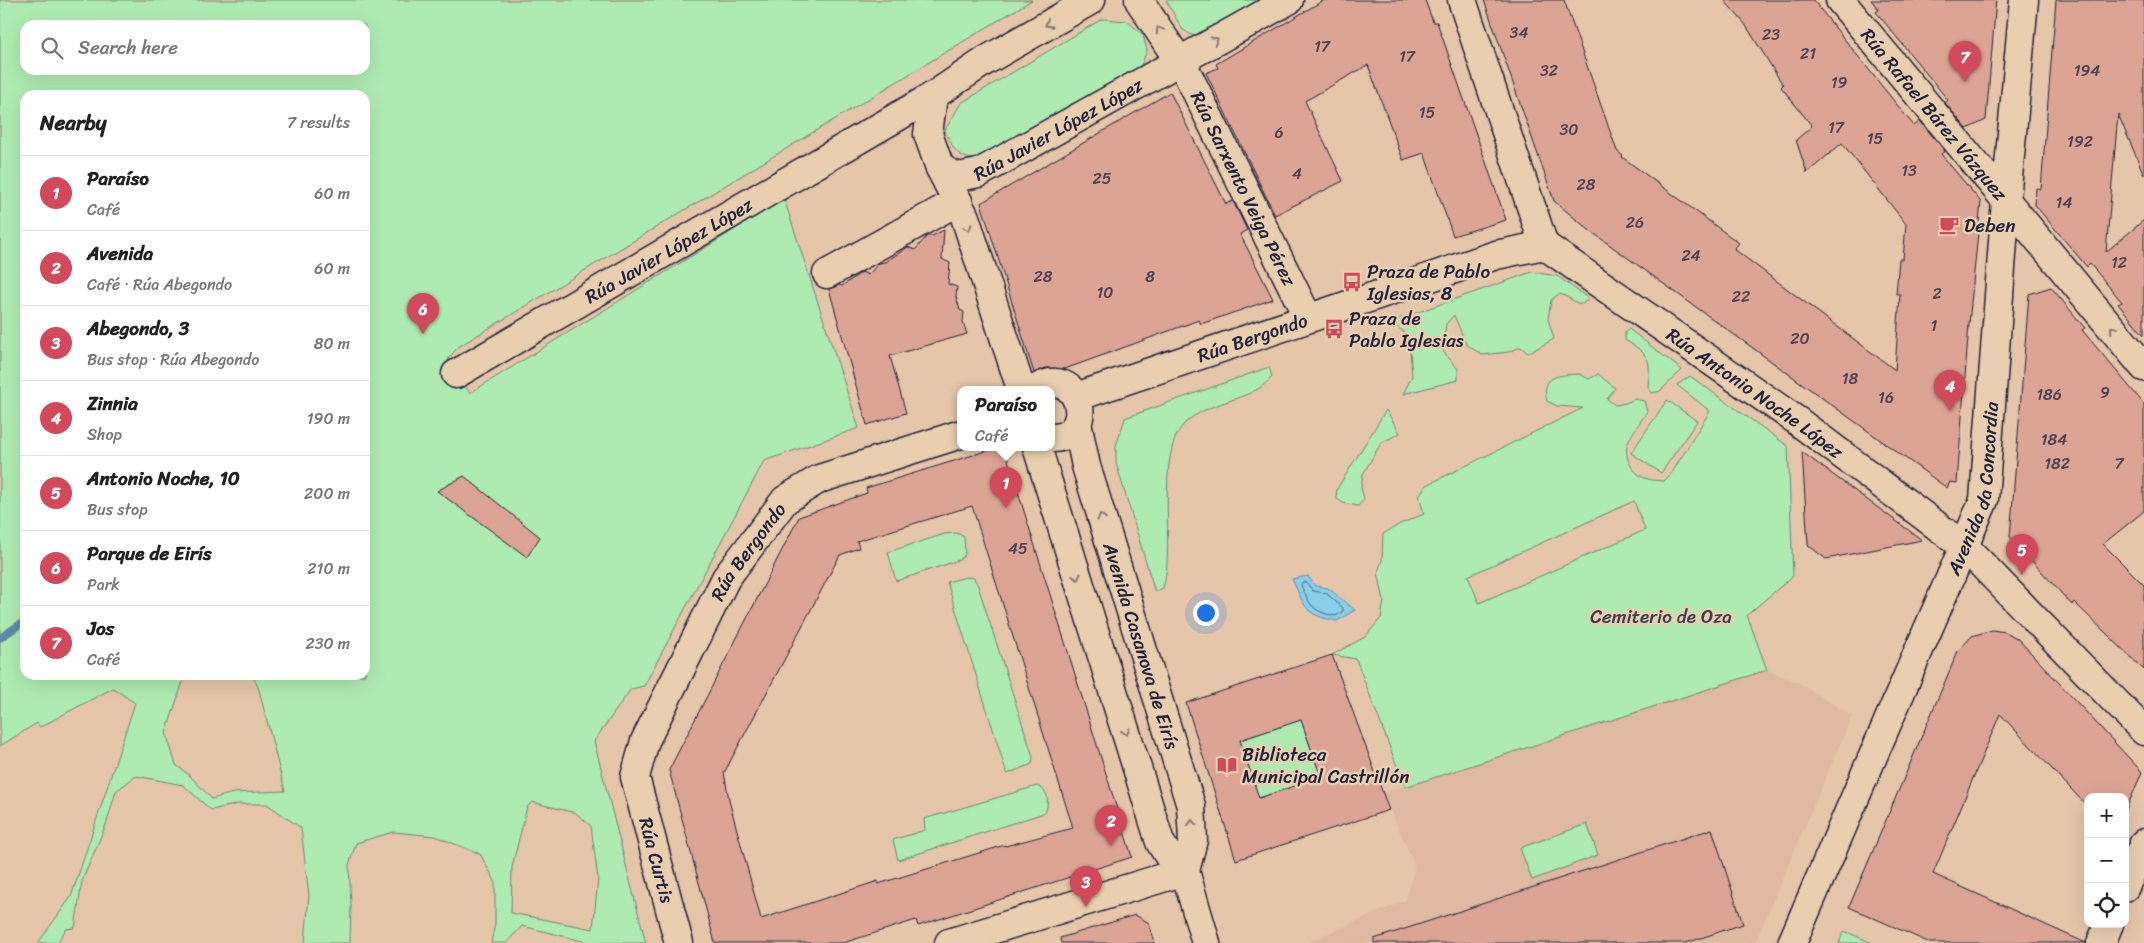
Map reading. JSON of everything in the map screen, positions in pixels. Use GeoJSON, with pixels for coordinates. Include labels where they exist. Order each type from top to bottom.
{"type":"FeatureCollection","features":[{"type":"Feature","properties":{"kind":"street","name":"Rúa Javier López López"},"geometry":{"type":"LineString","coordinates":[[456,374],[933,96],[985,62],[1091,0]]}},
{"type":"Feature","properties":{"kind":"street"},"geometry":{"type":"LineString","coordinates":[[1139,0],[1180,60]]}},
{"type":"Feature","properties":{"kind":"street","name":"Rúa Javier López López"},"geometry":{"type":"LineString","coordinates":[[940,168],[958,177],[979,173],[1289,0]]}},
{"type":"Feature","properties":{"kind":"street"},"geometry":{"type":"LineString","coordinates":[[1462,0],[1544,245]]}},
{"type":"Feature","properties":{"kind":"street","name":"Rúa Rafael Bárez Vázquez"},"geometry":{"type":"LineString","coordinates":[[1840,0],[2144,367]]}},
{"type":"Feature","properties":{"kind":"street","name":"Avenida da Concordia"},"geometry":{"type":"LineString","coordinates":[[1792,943],[1984,500],[2006,200],[2024,0]]}},
{"type":"Feature","properties":{"kind":"street","name":"Rúa Sarxento Veiga Pérez"},"geometry":{"type":"LineString","coordinates":[[1180,60],[1308,318]]}},
{"type":"Feature","properties":{"kind":"street"},"geometry":{"type":"LineString","coordinates":[[933,96],[928,134],[940,168],[958,201],[1020,386]]}},
{"type":"Feature","properties":{"kind":"street"},"geometry":{"type":"LineString","coordinates":[[882,126],[928,134]]}},
{"type":"Feature","properties":{"kind":"street"},"geometry":{"type":"LineString","coordinates":[[827,274],[958,201]]}},
{"type":"Feature","properties":{"kind":"street","name":"Rúa Bergondo"},"geometry":{"type":"LineString","coordinates":[[1055,437],[1065,435],[1077,410],[1308,318],[1496,255],[1544,245]]}},
{"type":"Feature","properties":{"kind":"street","name":"Rúa Antonio Noche López"},"geometry":{"type":"LineString","coordinates":[[1544,245],[1796,420],[1965,547],[2144,731]]}},
{"type":"Feature","properties":{"kind":"street"},"geometry":{"type":"LineString","coordinates":[[1041,386],[1055,383],[1064,386],[1077,410]]}},
{"type":"Feature","properties":{"kind":"street","name":"Avenida Casanova de Eirís"},"geometry":{"type":"LineString","coordinates":[[1077,410],[1086,466],[1191,806],[1193,840],[1185,871]]}},
{"type":"Feature","properties":{"kind":"street","name":"Rúa Bergondo"},"geometry":{"type":"LineString","coordinates":[[636,777],[646,741],[726,578],[785,500],[819,479],[957,435]]}},
{"type":"Feature","properties":{"kind":"street","name":"Avenida Casanova de Eirís"},"geometry":{"type":"LineString","coordinates":[[1038,451],[1160,842],[1168,855],[1185,871],[1206,943]]}},
{"type":"Feature","properties":{"kind":"street","name":"Rúa Curtis"},"geometry":{"type":"LineString","coordinates":[[636,777],[679,943]]}},
{"type":"Feature","properties":{"kind":"street"},"geometry":{"type":"LineString","coordinates":[[2126,883],[2144,843]]}},
{"type":"Feature","properties":{"kind":"street"},"geometry":{"type":"LineString","coordinates":[[949,943],[1185,871]]}},
{"type":"Feature","properties":{"kind":"street"},"geometry":{"type":"LineString","coordinates":[[2101,943],[2107,928]]}},
{"type":"Feature","properties":{"kind":"shaded area"},"geometry":{"type":"Polygon","coordinates":[[[1767,670],[1797,682],[1852,716],[1755,943],[1306,943],[1406,900],[1415,866],[1383,793],[1767,670]]]}},
{"type":"Feature","properties":{"kind":"green space"},"geometry":{"type":"Polygon","coordinates":[[[0,0],[1032,0],[458,347],[448,359],[470,393],[784,199],[859,428],[764,461],[644,686],[631,689],[594,741],[646,943],[591,943],[522,926],[506,943],[491,943],[495,924],[495,881],[480,854],[435,836],[393,832],[356,843],[349,865],[350,943],[305,943],[309,896],[301,828],[267,804],[239,804],[211,810],[183,785],[136,776],[116,791],[107,822],[82,881],[75,928],[66,929],[57,943],[38,943],[71,897],[135,703],[113,688],[40,727],[37,723],[0,746],[0,0]],[[532,802],[527,807],[512,867],[511,913],[593,929],[598,879],[591,826],[576,813],[532,802]]]}},
{"type":"Feature","properties":{"kind":"green space"},"geometry":{"type":"Polygon","coordinates":[[[1166,0],[1260,0],[1196,38],[1182,29],[1166,0]]]}},
{"type":"Feature","properties":{"kind":"green space"},"geometry":{"type":"Polygon","coordinates":[[[1102,19],[1127,21],[1143,35],[1147,50],[1140,68],[986,160],[964,157],[955,150],[945,130],[961,103],[1102,19]]]}},
{"type":"Feature","properties":{"kind":"green space"},"geometry":{"type":"Polygon","coordinates":[[[1532,272],[1557,276],[1589,299],[1582,304],[1559,294],[1551,300],[1548,319],[1554,339],[1528,353],[1521,347],[1508,352],[1482,355],[1466,344],[1454,315],[1446,324],[1442,350],[1458,369],[1458,380],[1403,394],[1412,376],[1410,350],[1403,331],[1390,322],[1532,272]]]}},
{"type":"Feature","properties":{"kind":"green space"},"geometry":{"type":"Polygon","coordinates":[[[1629,329],[1682,370],[1660,391],[1652,393],[1648,387],[1649,364],[1640,350],[1625,340],[1625,332],[1629,329]]]}},
{"type":"Feature","properties":{"kind":"green space"},"geometry":{"type":"Polygon","coordinates":[[[1269,367],[1272,377],[1262,386],[1249,393],[1211,407],[1193,417],[1185,423],[1176,437],[1170,456],[1168,477],[1168,549],[1166,570],[1163,588],[1155,592],[1116,463],[1116,446],[1125,418],[1269,367]]]}},
{"type":"Feature","properties":{"kind":"green space","name":"Cemiterio de Oza"},"geometry":{"type":"Polygon","coordinates":[[[1579,374],[1589,379],[1598,374],[1615,388],[1607,399],[1615,405],[1635,399],[1644,401],[1647,411],[1627,444],[1627,457],[1632,468],[1642,477],[1648,479],[1664,481],[1671,474],[1710,411],[1677,385],[1690,376],[1788,446],[1793,576],[1747,615],[1767,670],[1405,787],[1356,659],[1332,655],[1365,637],[1381,618],[1384,601],[1378,572],[1382,560],[1383,534],[1400,524],[1424,514],[1419,495],[1427,485],[1583,408],[1557,406],[1547,401],[1546,386],[1549,381],[1558,376],[1579,374]],[[1634,501],[1468,576],[1479,603],[1645,530],[1634,501]]]}},
{"type":"Feature","properties":{"kind":"green space"},"geometry":{"type":"Polygon","coordinates":[[[1667,400],[1697,421],[1661,473],[1631,453],[1667,400]]]}},
{"type":"Feature","properties":{"kind":"green space"},"geometry":{"type":"Polygon","coordinates":[[[1386,410],[1400,433],[1381,443],[1363,474],[1361,488],[1364,499],[1358,506],[1343,503],[1336,498],[1337,489],[1386,410]]]}},
{"type":"Feature","properties":{"kind":"green space"},"geometry":{"type":"Polygon","coordinates":[[[957,533],[964,537],[965,555],[959,560],[896,581],[888,552],[945,534],[957,533]]]}},
{"type":"Feature","properties":{"kind":"green space"},"geometry":{"type":"Polygon","coordinates":[[[966,577],[974,578],[978,586],[1033,757],[1032,764],[1007,774],[947,582],[966,577]]]}},
{"type":"Feature","properties":{"kind":"green space"},"geometry":{"type":"Polygon","coordinates":[[[1301,720],[1321,777],[1259,798],[1240,740],[1301,720]]]}},
{"type":"Feature","properties":{"kind":"green space"},"geometry":{"type":"Polygon","coordinates":[[[1037,786],[1043,790],[1047,799],[1046,811],[1041,814],[898,860],[893,840],[925,830],[924,819],[1037,786]]]}},
{"type":"Feature","properties":{"kind":"green space"},"geometry":{"type":"Polygon","coordinates":[[[1587,824],[1598,855],[1532,880],[1520,848],[1587,824]]]}},
{"type":"Feature","properties":{"kind":"green space"},"geometry":{"type":"Polygon","coordinates":[[[1844,931],[1872,943],[1839,943],[1844,931]]]}},
{"type":"Feature","properties":{"kind":"water"},"geometry":{"type":"Polygon","coordinates":[[[1308,576],[1315,586],[1328,588],[1355,610],[1337,621],[1312,613],[1307,609],[1292,579],[1308,576]]]}},
{"type":"Feature","properties":{"kind":"building"},"geometry":{"type":"Polygon","coordinates":[[[1324,0],[1425,0],[1433,22],[1437,22],[1506,220],[1453,236],[1424,153],[1403,160],[1368,65],[1305,101],[1343,181],[1275,215],[1206,73],[1218,68],[1216,64],[1324,0]]]}},
{"type":"Feature","properties":{"kind":"building"},"geometry":{"type":"Polygon","coordinates":[[[1484,0],[1564,0],[1617,151],[1622,157],[1739,243],[1734,249],[1895,370],[1900,294],[1896,294],[1899,259],[1903,259],[1906,224],[1842,143],[1807,173],[1796,140],[1812,126],[1781,87],[1783,85],[1745,24],[1724,0],[1813,0],[1914,126],[1920,121],[1945,151],[1941,154],[1981,202],[1969,324],[1957,483],[1950,482],[1947,488],[1589,230],[1554,201],[1484,0]]]}},
{"type":"Feature","properties":{"kind":"building"},"geometry":{"type":"Polygon","coordinates":[[[1871,0],[1996,0],[1986,120],[1967,129],[1945,103],[1948,100],[1876,12],[1879,10],[1871,0]]]}},
{"type":"Feature","properties":{"kind":"building"},"geometry":{"type":"Polygon","coordinates":[[[2056,0],[2144,0],[2144,175],[2118,114],[2106,252],[2144,220],[2144,335],[2118,304],[2122,302],[2090,264],[2087,267],[2035,205],[2036,188],[2041,189],[2056,0]]]}},
{"type":"Feature","properties":{"kind":"building"},"geometry":{"type":"Polygon","coordinates":[[[1170,92],[1226,204],[1233,201],[1247,230],[1240,234],[1273,299],[1201,324],[1199,320],[1065,369],[1046,368],[1034,373],[981,203],[1170,92]]]}},
{"type":"Feature","properties":{"kind":"building"},"geometry":{"type":"Polygon","coordinates":[[[944,230],[942,259],[950,263],[948,284],[957,287],[956,297],[960,310],[964,312],[963,322],[967,334],[890,356],[906,413],[867,425],[829,289],[839,285],[842,286],[862,272],[868,275],[879,263],[885,262],[908,247],[915,250],[927,236],[932,236],[944,230]]]}},
{"type":"Feature","properties":{"kind":"building"},"geometry":{"type":"Polygon","coordinates":[[[2051,287],[2085,328],[2082,330],[2144,404],[2144,511],[2103,544],[2144,585],[2144,670],[2074,602],[2072,605],[2010,537],[2029,294],[2051,287]]]}},
{"type":"Feature","properties":{"kind":"building"},"geometry":{"type":"Polygon","coordinates":[[[986,451],[1005,451],[1132,857],[918,926],[916,920],[843,943],[715,943],[669,770],[799,517],[867,493],[866,488],[986,451]],[[972,506],[857,541],[859,548],[840,555],[724,773],[730,804],[761,919],[878,881],[878,884],[1073,828],[972,506]]]}},
{"type":"Feature","properties":{"kind":"building"},"geometry":{"type":"Polygon","coordinates":[[[1802,452],[1922,540],[1826,559],[1808,545],[1802,452]]]}},
{"type":"Feature","properties":{"kind":"building"},"geometry":{"type":"Polygon","coordinates":[[[464,476],[540,537],[527,557],[437,491],[464,476]]]}},
{"type":"Feature","properties":{"kind":"building"},"geometry":{"type":"Polygon","coordinates":[[[1992,630],[2006,632],[2018,639],[2142,772],[2129,803],[2129,793],[2084,793],[2084,803],[2000,714],[1933,874],[2086,943],[1930,943],[1849,907],[1958,651],[1972,636],[1992,630]]]}},
{"type":"Feature","properties":{"kind":"building","name":"Biblioteca Municipal Castrillón"},"geometry":{"type":"Polygon","coordinates":[[[1332,655],[1389,810],[1236,860],[1186,703],[1332,655]],[[1301,720],[1240,740],[1259,798],[1321,777],[1301,720]]]}},
{"type":"Feature","properties":{"kind":"building"},"geometry":{"type":"Polygon","coordinates":[[[1712,829],[1743,924],[1686,943],[1374,943],[1374,939],[1712,829]]]}},
{"type":"Feature","properties":{"kind":"building"},"geometry":{"type":"Polygon","coordinates":[[[1135,915],[1149,923],[1155,943],[1061,943],[1060,938],[1135,915]]]}},
{"type":"Feature","properties":{"kind":"waterway"},"geometry":{"type":"LineString","coordinates":[[0,638],[20,624]]}},
{"type":"Feature","properties":{"kind":"place","name":"Jos"},"geometry":{"type":"Point","coordinates":[1965,82]}},
{"type":"Feature","properties":{"kind":"place","name":"Deben"},"geometry":{"type":"Point","coordinates":[1949,225]}},
{"type":"Feature","properties":{"kind":"place","name":"Praza de Pablo Iglesias, 8"},"geometry":{"type":"Point","coordinates":[1352,282]}},
{"type":"Feature","properties":{"kind":"place","name":"Praza de Pablo Iglesias"},"geometry":{"type":"Point","coordinates":[1334,329]}},
{"type":"Feature","properties":{"kind":"place","name":"Parque de Eirís"},"geometry":{"type":"Point","coordinates":[423,334]}},
{"type":"Feature","properties":{"kind":"place","name":"Zinnia"},"geometry":{"type":"Point","coordinates":[1950,411]}},
{"type":"Feature","properties":{"kind":"place","name":"Paraíso"},"geometry":{"type":"Point","coordinates":[1006,508]}},
{"type":"Feature","properties":{"kind":"place","name":"Antonio Noche, 10"},"geometry":{"type":"Point","coordinates":[2022,575]}},
{"type":"Feature","properties":{"kind":"place","name":"Biblioteca Municipal Castrillón"},"geometry":{"type":"Point","coordinates":[1227,765]}},
{"type":"Feature","properties":{"kind":"place","name":"Avenida"},"geometry":{"type":"Point","coordinates":[1111,846]}},
{"type":"Feature","properties":{"kind":"place","name":"Abegondo, 3"},"geometry":{"type":"Point","coordinates":[1086,907]}}]}
